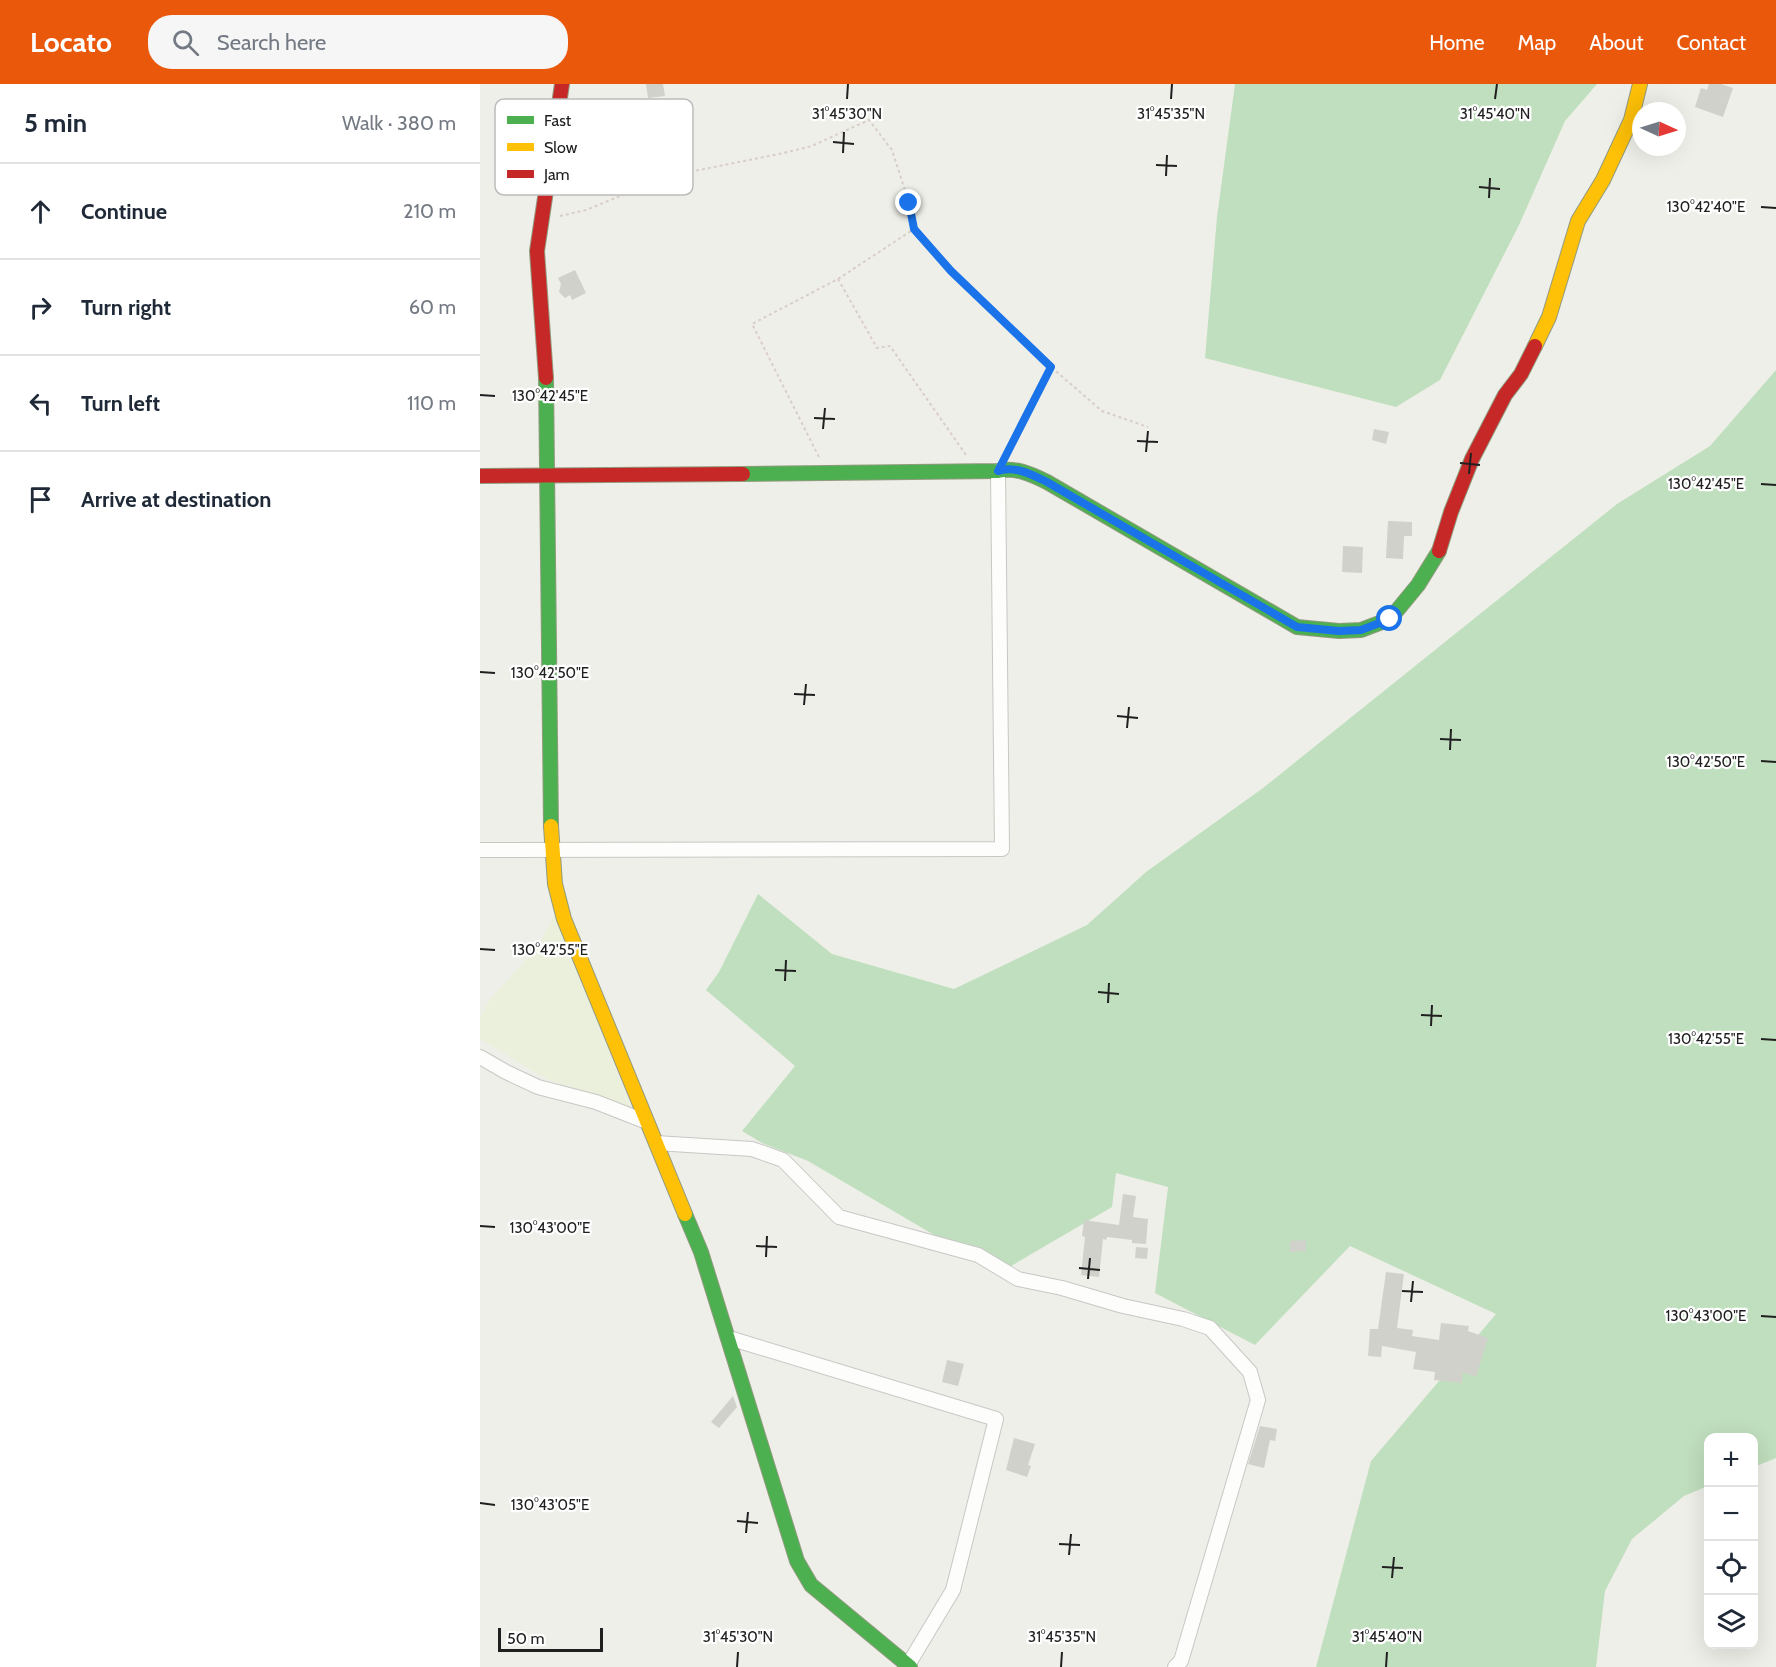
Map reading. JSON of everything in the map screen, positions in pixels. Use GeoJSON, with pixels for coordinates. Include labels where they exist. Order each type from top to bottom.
{"type":"FeatureCollection","features":[{"type":"Feature","properties":{"kind":"street"},"geometry":{"type":"LineString","coordinates":[[560,99],[562,84]]}},
{"type":"Feature","properties":{"kind":"street"},"geometry":{"type":"LineString","coordinates":[[480,476],[978,472],[998,471],[1006,468],[1047,482],[1297,627],[1339,631],[1361,630],[1390,619],[1418,585],[1440,549],[1451,512],[1472,459],[1505,395],[1521,374],[1549,317],[1578,221],[1603,180],[1631,120],[1640,84]]}},
{"type":"Feature","properties":{"kind":"street"},"geometry":{"type":"LineString","coordinates":[[546,195],[537,251],[546,377],[551,849],[555,884],[564,919],[701,1252],[797,1561],[812,1586],[909,1666],[953,1590],[996,1419],[729,1338]]}},
{"type":"Feature","properties":{"kind":"street"},"geometry":{"type":"LineString","coordinates":[[480,850],[1002,849],[998,471]]}},
{"type":"Feature","properties":{"kind":"street"},"geometry":{"type":"LineString","coordinates":[[480,1057],[538,1087],[596,1102],[647,1122]]}},
{"type":"Feature","properties":{"kind":"street"},"geometry":{"type":"LineString","coordinates":[[656,1143],[752,1149],[783,1160],[839,1216],[978,1255],[1018,1279],[1062,1288],[1210,1328],[1250,1372],[1258,1400],[1181,1661],[1175,1667]]}},
{"type":"Feature","properties":{"kind":"path"},"geometry":{"type":"LineString","coordinates":[[693,171],[812,146],[869,120],[892,150],[909,203],[914,229],[951,271],[1051,367],[1102,411],[1148,427]]}},
{"type":"Feature","properties":{"kind":"path"},"geometry":{"type":"LineString","coordinates":[[541,220],[585,210],[622,195]]}},
{"type":"Feature","properties":{"kind":"path"},"geometry":{"type":"LineString","coordinates":[[827,474],[752,324],[838,279],[914,229]]}},
{"type":"Feature","properties":{"kind":"path"},"geometry":{"type":"LineString","coordinates":[[838,279],[877,348],[890,346],[978,472]]}},
{"type":"Feature","properties":{"kind":"path"},"geometry":{"type":"LineString","coordinates":[[998,471],[1051,367]]}},
{"type":"Feature","properties":{"kind":"green space"},"geometry":{"type":"Polygon","coordinates":[[[1235,84],[1597,84],[1565,121],[1519,225],[1440,380],[1396,407],[1205,358],[1217,217],[1235,84]]]}},
{"type":"Feature","properties":{"kind":"green space"},"geometry":{"type":"Polygon","coordinates":[[[1776,370],[1776,1458],[1758,1465],[1758,1433],[1704,1433],[1704,1488],[1684,1496],[1632,1539],[1605,1591],[1596,1667],[1316,1667],[1371,1461],[1496,1314],[1350,1246],[1255,1345],[1155,1293],[1168,1187],[1116,1173],[1112,1207],[999,1273],[808,1161],[762,1143],[742,1131],[795,1066],[706,990],[719,972],[758,894],[832,954],[954,989],[1087,925],[1146,872],[1263,788],[1617,504],[1710,446],[1776,370]]]}},
{"type":"Feature","properties":{"kind":"green space"},"geometry":{"type":"Polygon","coordinates":[[[554,915],[633,1112],[593,1095],[548,1080],[480,1039],[480,1018],[490,999],[538,947],[554,915]]]}},
{"type":"Feature","properties":{"kind":"building"},"geometry":{"type":"Polygon","coordinates":[[[646,84],[663,84],[665,96],[648,98],[646,84]]]}},
{"type":"Feature","properties":{"kind":"building"},"geometry":{"type":"Polygon","coordinates":[[[1709,84],[1721,84],[1733,88],[1723,117],[1695,107],[1701,88],[1707,90],[1709,84]]]}},
{"type":"Feature","properties":{"kind":"building"},"geometry":{"type":"Polygon","coordinates":[[[575,270],[586,293],[572,300],[570,295],[565,298],[559,292],[561,284],[558,278],[575,270]]]}},
{"type":"Feature","properties":{"kind":"building"},"geometry":{"type":"Polygon","coordinates":[[[1374,429],[1389,432],[1386,444],[1372,440],[1374,429]]]}},
{"type":"Feature","properties":{"kind":"building"},"geometry":{"type":"Polygon","coordinates":[[[1388,521],[1412,522],[1412,536],[1404,536],[1403,559],[1386,558],[1388,521]]]}},
{"type":"Feature","properties":{"kind":"building"},"geometry":{"type":"Polygon","coordinates":[[[1343,546],[1363,547],[1362,573],[1342,572],[1343,546]]]}},
{"type":"Feature","properties":{"kind":"building"},"geometry":{"type":"Polygon","coordinates":[[[1123,1194],[1136,1196],[1133,1217],[1148,1219],[1146,1244],[1107,1237],[1106,1240],[1103,1239],[1099,1277],[1081,1275],[1085,1237],[1082,1236],[1084,1220],[1119,1225],[1123,1194]]]}},
{"type":"Feature","properties":{"kind":"building"},"geometry":{"type":"Polygon","coordinates":[[[1306,1240],[1306,1251],[1290,1252],[1290,1241],[1306,1240]]]}},
{"type":"Feature","properties":{"kind":"building"},"geometry":{"type":"Polygon","coordinates":[[[1136,1247],[1148,1248],[1147,1259],[1135,1258],[1136,1247]]]}},
{"type":"Feature","properties":{"kind":"building"},"geometry":{"type":"Polygon","coordinates":[[[1386,1272],[1404,1274],[1397,1328],[1413,1330],[1412,1336],[1439,1340],[1441,1323],[1469,1326],[1468,1331],[1488,1338],[1476,1377],[1463,1372],[1462,1383],[1434,1380],[1435,1372],[1413,1369],[1416,1352],[1382,1346],[1381,1357],[1368,1356],[1370,1329],[1378,1329],[1386,1272]]]}},
{"type":"Feature","properties":{"kind":"building"},"geometry":{"type":"Polygon","coordinates":[[[947,1360],[964,1364],[958,1386],[942,1382],[947,1360]]]}},
{"type":"Feature","properties":{"kind":"building"},"geometry":{"type":"Polygon","coordinates":[[[733,1396],[737,1407],[719,1428],[711,1422],[733,1396]]]}},
{"type":"Feature","properties":{"kind":"building"},"geometry":{"type":"Polygon","coordinates":[[[1260,1426],[1277,1429],[1275,1441],[1270,1440],[1264,1468],[1248,1464],[1260,1426]]]}},
{"type":"Feature","properties":{"kind":"building"},"geometry":{"type":"Polygon","coordinates":[[[1014,1438],[1035,1444],[1028,1465],[1031,1466],[1027,1477],[1006,1470],[1014,1438]]]}},
{"type":"Feature","properties":{"kind":"traffic: fast"},"geometry":{"type":"LineString","coordinates":[[546,378],[551,826]]}},
{"type":"Feature","properties":{"kind":"traffic: fast"},"geometry":{"type":"LineString","coordinates":[[743,474],[1011,470],[1023,472],[1047,482],[1297,627],[1339,631],[1361,630],[1390,619],[1418,585],[1439,551]]}},
{"type":"Feature","properties":{"kind":"traffic: fast"},"geometry":{"type":"LineString","coordinates":[[685,1214],[701,1252],[797,1561],[811,1585],[910,1667]]}},
{"type":"Feature","properties":{"kind":"traffic: slow"},"geometry":{"type":"LineString","coordinates":[[1535,346],[1549,317],[1578,221],[1603,180],[1631,120],[1640,84]]}},
{"type":"Feature","properties":{"kind":"traffic: slow"},"geometry":{"type":"LineString","coordinates":[[551,826],[555,884],[564,919],[685,1214]]}},
{"type":"Feature","properties":{"kind":"traffic: jam"},"geometry":{"type":"LineString","coordinates":[[560,99],[562,84]]}},
{"type":"Feature","properties":{"kind":"traffic: jam"},"geometry":{"type":"LineString","coordinates":[[545,195],[537,251],[546,378]]}},
{"type":"Feature","properties":{"kind":"traffic: jam"},"geometry":{"type":"LineString","coordinates":[[1439,551],[1451,512],[1472,459],[1505,395],[1521,374],[1535,346]]}},
{"type":"Feature","properties":{"kind":"traffic: jam"},"geometry":{"type":"LineString","coordinates":[[480,476],[743,474]]}},
{"type":"Feature","properties":{"kind":"route"},"geometry":{"type":"LineString","coordinates":[[909,203],[914,229],[951,271],[1051,367],[998,471],[1006,468],[1047,482],[1297,627],[1339,631],[1361,630],[1390,619]]}}]}
